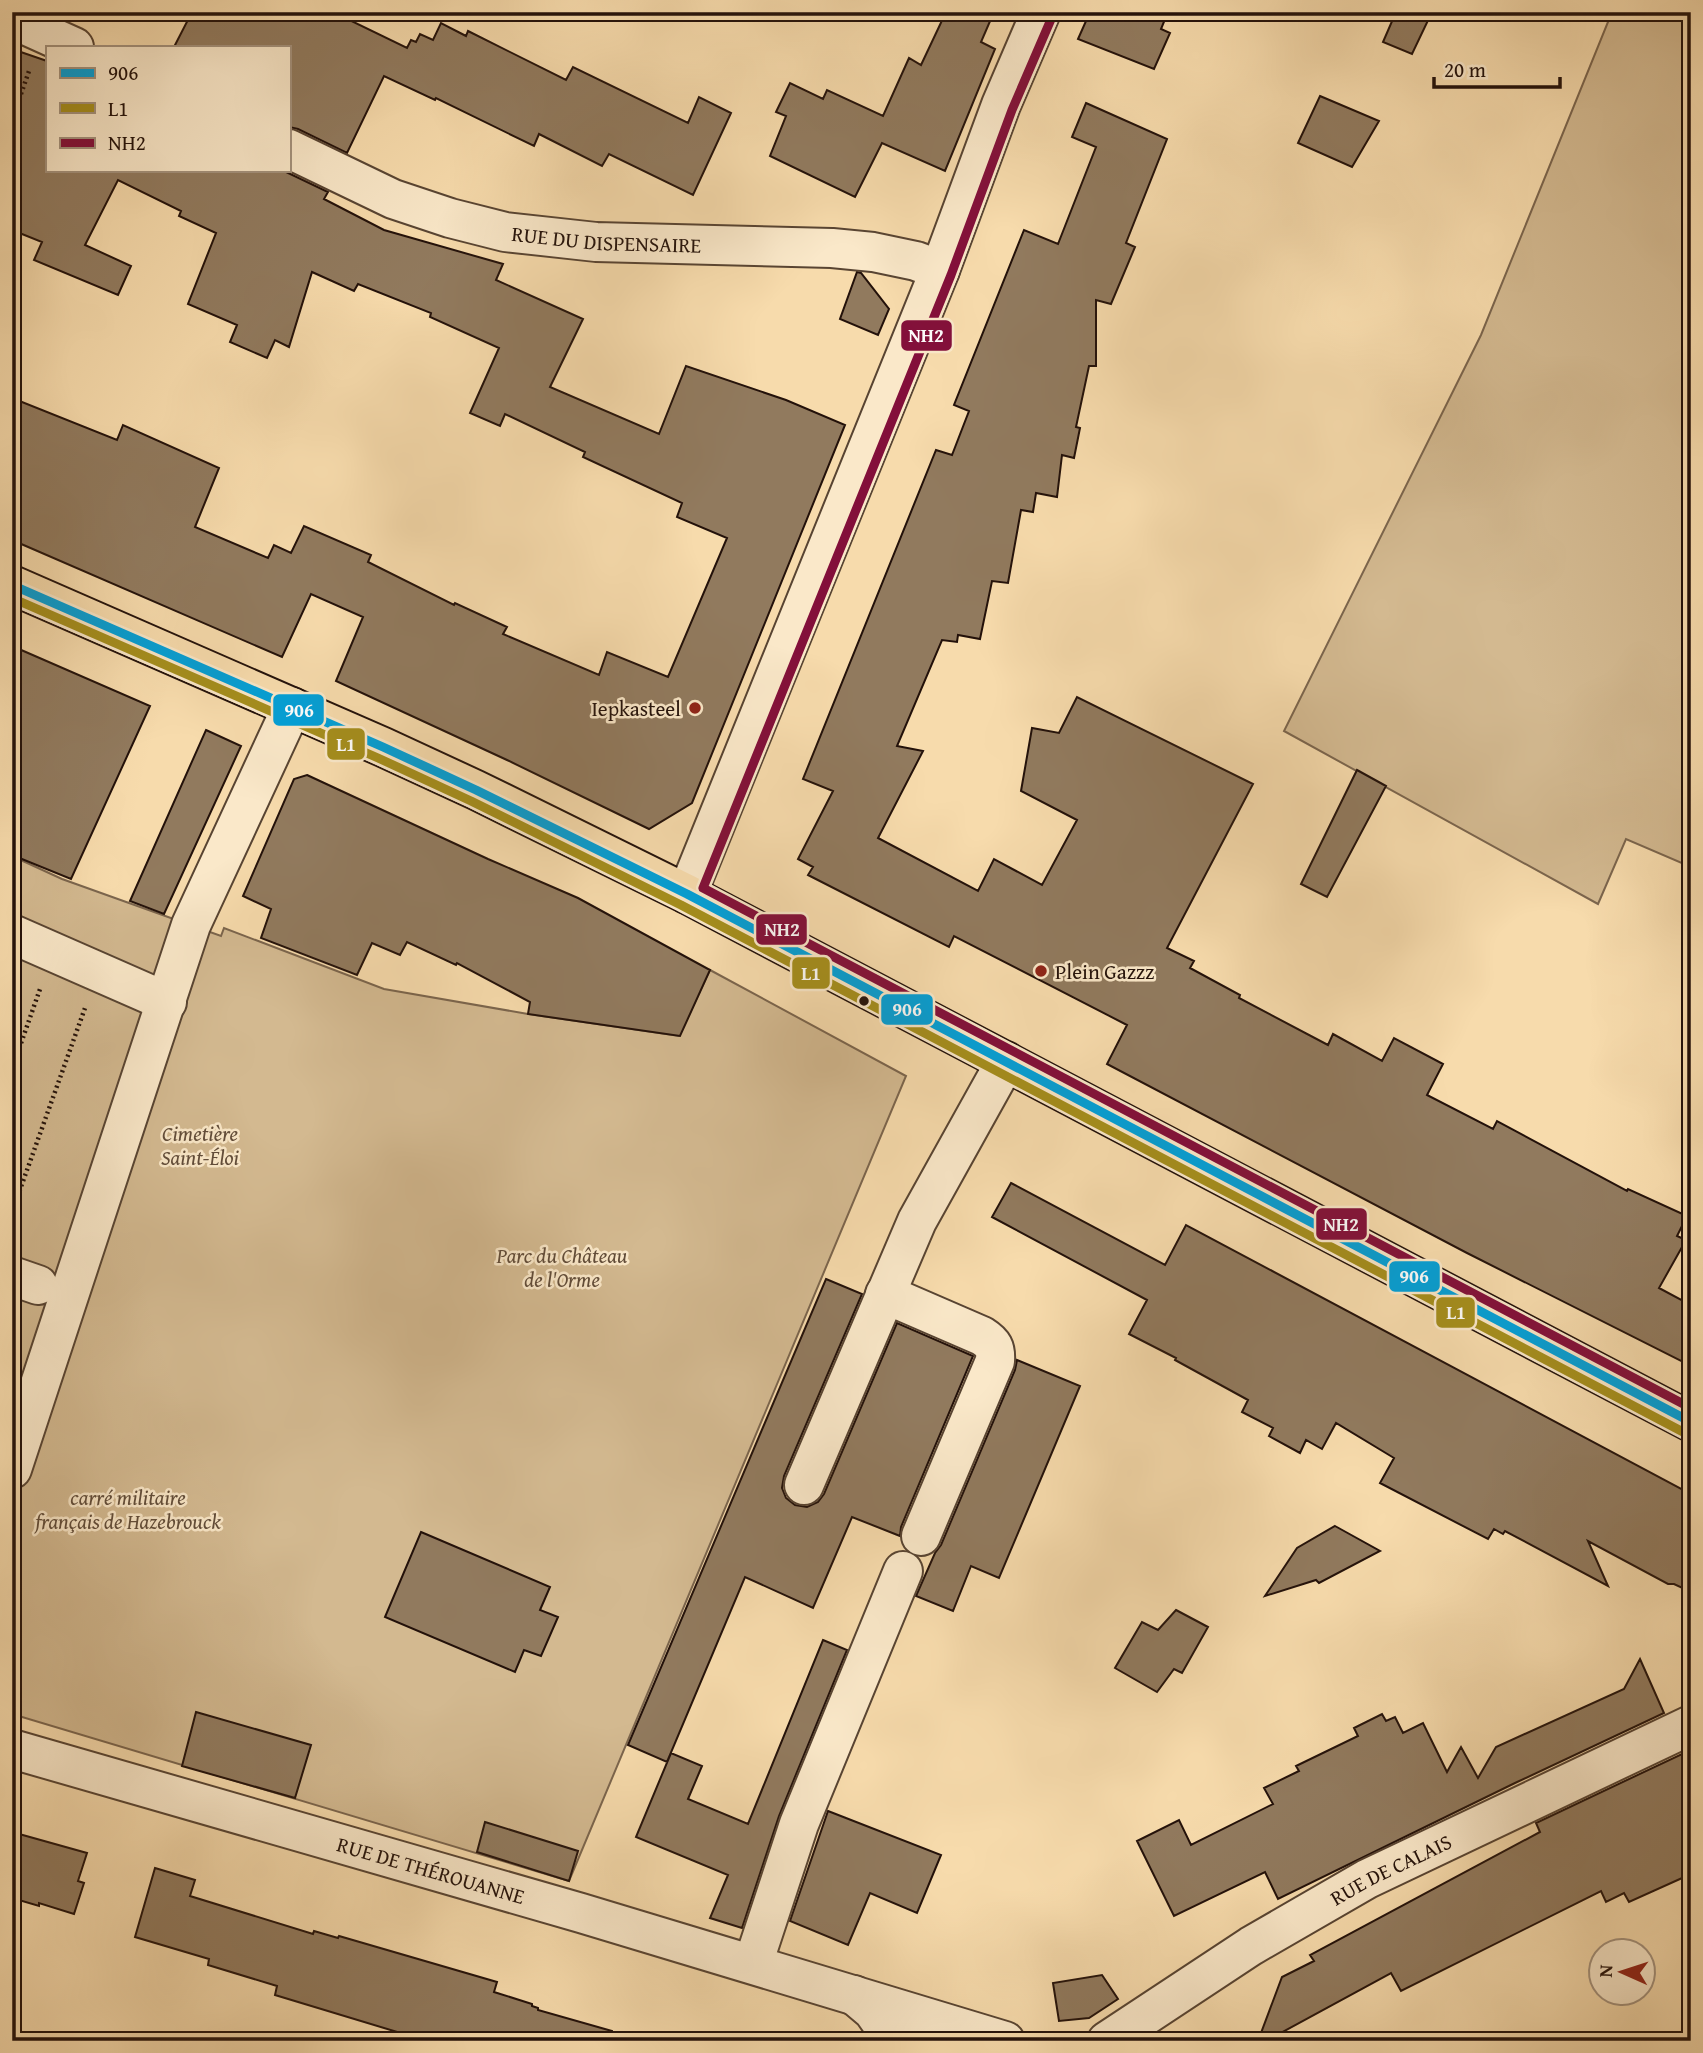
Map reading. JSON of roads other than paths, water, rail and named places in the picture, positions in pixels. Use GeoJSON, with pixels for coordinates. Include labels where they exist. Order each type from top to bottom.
{"type":"FeatureCollection","features":[{"type":"Feature","properties":{"kind":"main road"},"geometry":{"type":"LineString","coordinates":[[12,585],[476,790],[687,894],[1691,1422]]}},
{"type":"Feature","properties":{"kind":"street"},"geometry":{"type":"LineString","coordinates":[[687,894],[940,270],[1001,105],[1041,12]]}},
{"type":"Feature","properties":{"kind":"street","name":"RUE DU DISPENSAIRE"},"geometry":{"type":"LineString","coordinates":[[290,149],[402,202],[505,232],[596,242],[873,252],[893,255],[940,270]]}},
{"type":"Feature","properties":{"kind":"street"},"geometry":{"type":"LineString","coordinates":[[12,1469],[45,1287],[167,1002],[191,925],[292,707]]}},
{"type":"Feature","properties":{"kind":"street"},"geometry":{"type":"LineString","coordinates":[[12,934],[167,1002]]}},
{"type":"Feature","properties":{"kind":"street"},"geometry":{"type":"LineString","coordinates":[[804,1485],[917,1221],[1006,1061]]}},
{"type":"Feature","properties":{"kind":"street"},"geometry":{"type":"LineString","coordinates":[[885,1294],[982,1336],[992,1342],[996,1352],[995,1361],[922,1536]]}},
{"type":"Feature","properties":{"kind":"street"},"geometry":{"type":"LineString","coordinates":[[753,1964],[795,1836],[903,1571]]}},
{"type":"Feature","properties":{"kind":"street","name":"RUE DE CALAIS"},"geometry":{"type":"LineString","coordinates":[[1111,2040],[1261,1940],[1357,1884],[1691,1725]]}},
{"type":"Feature","properties":{"kind":"street","name":"RUE DE THÉROUANNE"},"geometry":{"type":"LineString","coordinates":[[12,1749],[849,1992],[1005,2041]]}},
{"type":"Feature","properties":{"kind":"street","name":"RUE DE THÉROUANNE"},"geometry":{"type":"LineString","coordinates":[[849,1992],[866,2003],[894,2041]]}},
{"type":"Feature","properties":{"kind":"place","name":"Iepkasteel"},"geometry":{"type":"Point","coordinates":[695,708]}},
{"type":"Feature","properties":{"kind":"place","name":"Plein Gazzz"},"geometry":{"type":"Point","coordinates":[1041,971]}},
{"type":"Feature","properties":{"kind":"park label","name":"Cimetière Saint-Éloi"},"geometry":{"type":"Point","coordinates":[200,1145]}},
{"type":"Feature","properties":{"kind":"park label","name":"Parc du Château de l'Orme"},"geometry":{"type":"Point","coordinates":[562,1267]}},
{"type":"Feature","properties":{"kind":"park label","name":"carré militaire français de Hazebrouck"},"geometry":{"type":"Point","coordinates":[128,1509]}}]}
